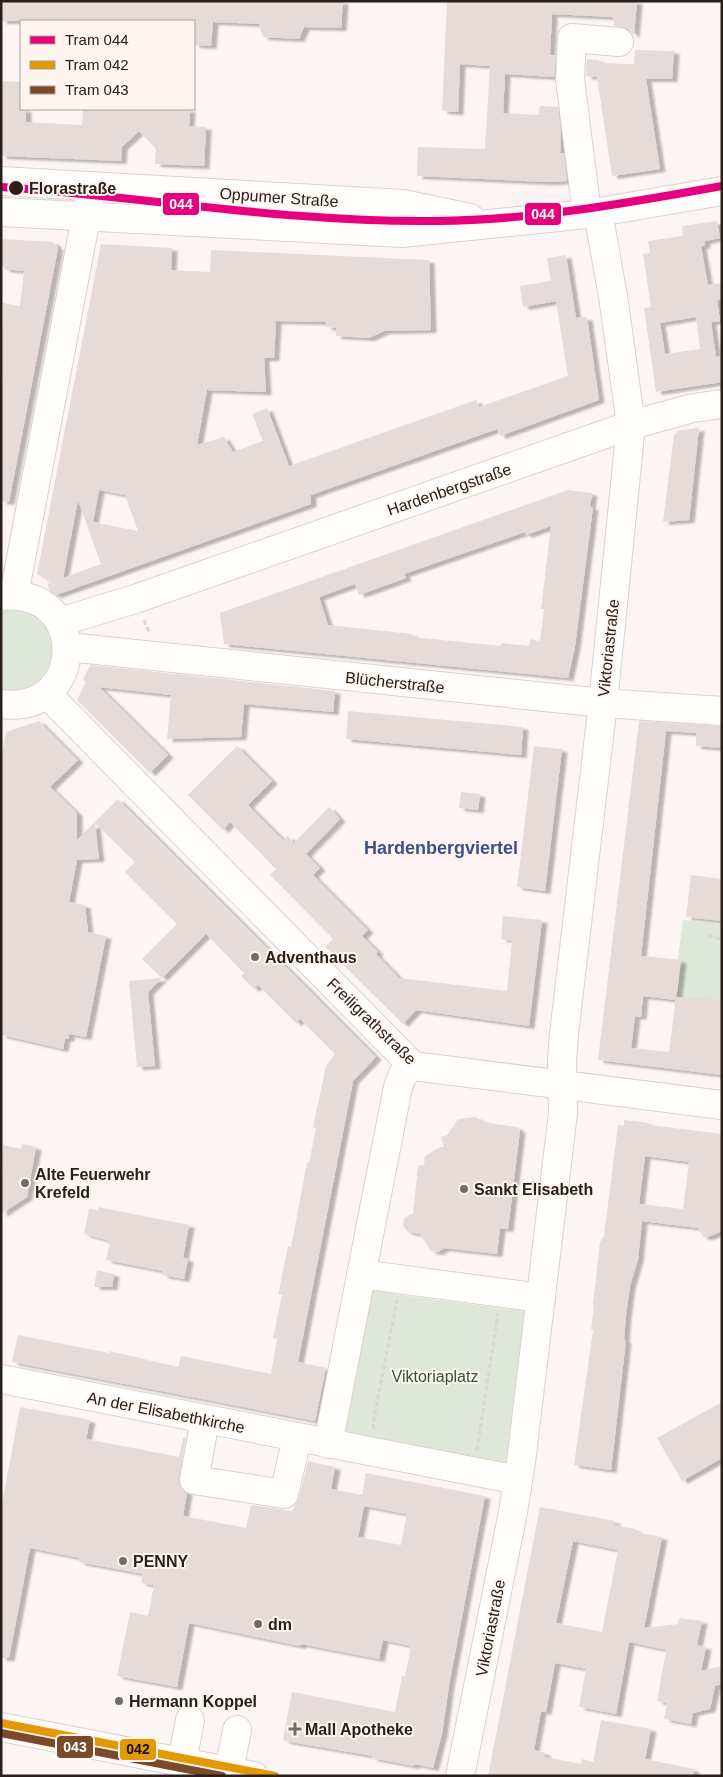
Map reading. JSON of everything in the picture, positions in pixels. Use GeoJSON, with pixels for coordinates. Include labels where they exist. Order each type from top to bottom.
{"type":"FeatureCollection","features":[{"type":"Feature","properties":{"kind":"street","name":"Viktoriastraße"},"geometry":{"type":"LineString","coordinates":[[563,1085],[564,1034],[603,703],[632,424],[613,296],[592,213],[570,79],[572,38],[619,42]]}},
{"type":"Feature","properties":{"kind":"street","name":"Oppumer Straße"},"geometry":{"type":"LineString","coordinates":[[1,181],[403,204],[496,223]]}},
{"type":"Feature","properties":{"kind":"street"},"geometry":{"type":"LineString","coordinates":[[1,704],[14,706],[32,702],[47,694],[59,681],[66,664],[65,637],[40,602],[28,597],[8,596],[92,186]]}},
{"type":"Feature","properties":{"kind":"street","name":"Oppumer Straße"},"geometry":{"type":"LineString","coordinates":[[1,212],[402,233],[592,213],[722,190]]}},
{"type":"Feature","properties":{"kind":"street","name":"Hardenbergstraße"},"geometry":{"type":"LineString","coordinates":[[65,637],[179,584],[632,424],[693,408],[722,404]]}},
{"type":"Feature","properties":{"kind":"street","name":"Blücherstraße"},"geometry":{"type":"LineString","coordinates":[[65,637],[603,703],[722,711]]}},
{"type":"Feature","properties":{"kind":"street","name":"Freiligrathstraße"},"geometry":{"type":"LineString","coordinates":[[47,694],[413,1066],[722,1105]]}},
{"type":"Feature","properties":{"kind":"street"},"geometry":{"type":"LineString","coordinates":[[413,1066],[403,1074],[398,1086],[328,1444],[518,1480],[563,1113],[563,1085]]}},
{"type":"Feature","properties":{"kind":"street"},"geometry":{"type":"LineString","coordinates":[[361,1274],[541,1298]]}},
{"type":"Feature","properties":{"kind":"street","name":"An der Elisabethkirche"},"geometry":{"type":"LineString","coordinates":[[2,1384],[328,1444]]}},
{"type":"Feature","properties":{"kind":"street"},"geometry":{"type":"LineString","coordinates":[[205,1420],[194,1480],[284,1494],[297,1438]]}},
{"type":"Feature","properties":{"kind":"street","name":"Viktoriastraße"},"geometry":{"type":"LineString","coordinates":[[460,1776],[518,1480]]}},
{"type":"Feature","properties":{"kind":"street"},"geometry":{"type":"LineString","coordinates":[[182,1762],[190,1720]]}},
{"type":"Feature","properties":{"kind":"street"},"geometry":{"type":"LineString","coordinates":[[1,1727],[242,1773],[238,1730]]}},
{"type":"Feature","properties":{"kind":"path"},"geometry":{"type":"LineString","coordinates":[[708,936],[722,938]]}},
{"type":"Feature","properties":{"kind":"path"},"geometry":{"type":"LineString","coordinates":[[375,1434],[373,1423],[401,1280]]}},
{"type":"Feature","properties":{"kind":"path"},"geometry":{"type":"LineString","coordinates":[[470,1454],[476,1452],[501,1293]]}},
{"type":"Feature","properties":{"kind":"green space"},"geometry":{"type":"Polygon","coordinates":[[[1,606],[43,616],[58,645],[51,673],[28,692],[1,693],[1,606]]]}},
{"type":"Feature","properties":{"kind":"green space"},"geometry":{"type":"Polygon","coordinates":[[[683,920],[722,925],[722,1001],[673,998],[683,920]]]}},
{"type":"Feature","properties":{"kind":"green space","name":"Viktoriaplatz"},"geometry":{"type":"Polygon","coordinates":[[[390,1287],[394,1294],[507,1309],[509,1302],[525,1308],[506,1462],[501,1466],[345,1436],[343,1426],[370,1289],[390,1287]]]}},
{"type":"Feature","properties":{"kind":"building"},"geometry":{"type":"Polygon","coordinates":[[[1,1],[343,1],[341,28],[304,27],[299,39],[263,37],[259,24],[213,22],[211,46],[195,45],[195,20],[1,21],[1,1]]]}},
{"type":"Feature","properties":{"kind":"building"},"geometry":{"type":"Polygon","coordinates":[[[447,1],[637,1],[634,35],[628,29],[614,26],[614,19],[612,17],[552,14],[550,55],[556,55],[554,77],[505,74],[503,113],[539,115],[540,106],[558,107],[561,132],[560,153],[564,153],[567,181],[548,182],[417,176],[418,147],[485,149],[490,66],[460,64],[458,112],[442,111],[447,1]]]}},
{"type":"Feature","properties":{"kind":"building"},"geometry":{"type":"Polygon","coordinates":[[[635,50],[674,51],[672,79],[646,79],[660,169],[612,176],[597,77],[586,76],[587,59],[599,60],[599,63],[634,64],[635,50]]]}},
{"type":"Feature","properties":{"kind":"building"},"geometry":{"type":"Polygon","coordinates":[[[1,81],[20,82],[20,110],[26,110],[26,122],[82,125],[83,110],[190,110],[189,126],[206,127],[204,166],[155,164],[156,149],[139,131],[122,147],[121,161],[1,156],[1,81]]]}},
{"type":"Feature","properties":{"kind":"building"},"geometry":{"type":"Polygon","coordinates":[[[717,221],[720,238],[705,241],[705,245],[701,246],[708,285],[722,283],[722,299],[717,300],[720,321],[711,322],[716,357],[722,356],[722,382],[656,392],[644,308],[651,307],[643,254],[650,253],[648,241],[683,236],[682,226],[717,221]],[[696,317],[660,323],[665,354],[700,349],[696,317]]]}},
{"type":"Feature","properties":{"kind":"building"},"geometry":{"type":"Polygon","coordinates":[[[1,239],[53,242],[58,248],[9,502],[1,501],[3,303],[20,306],[24,271],[4,269],[4,266],[1,266],[1,239]]]}},
{"type":"Feature","properties":{"kind":"building"},"geometry":{"type":"Polygon","coordinates":[[[101,244],[172,248],[171,270],[210,272],[211,250],[429,260],[431,330],[384,331],[369,338],[336,336],[336,328],[326,327],[326,322],[276,321],[274,358],[264,358],[266,392],[207,390],[197,445],[224,437],[233,452],[263,441],[252,414],[267,408],[289,466],[476,400],[479,407],[568,376],[556,301],[523,307],[520,286],[551,281],[547,258],[566,255],[576,318],[587,317],[599,400],[500,436],[497,429],[311,495],[311,504],[56,595],[50,592],[47,583],[51,582],[37,574],[101,244]],[[99,490],[93,522],[138,531],[125,495],[99,490]],[[78,500],[63,578],[101,564],[78,500]]]}},
{"type":"Feature","properties":{"kind":"building"},"geometry":{"type":"Polygon","coordinates":[[[699,428],[689,520],[663,522],[674,435],[677,431],[699,428]]]}},
{"type":"Feature","properties":{"kind":"building"},"geometry":{"type":"Polygon","coordinates":[[[568,490],[592,493],[590,507],[593,507],[575,646],[568,678],[224,644],[220,613],[568,490]],[[551,526],[526,535],[525,532],[404,574],[406,578],[359,595],[355,584],[319,597],[328,625],[412,634],[412,637],[501,646],[501,643],[529,646],[530,639],[540,641],[544,609],[541,609],[551,526]]]}},
{"type":"Feature","properties":{"kind":"building"},"geometry":{"type":"Polygon","coordinates":[[[90,665],[335,691],[333,712],[244,704],[241,737],[167,739],[171,695],[99,687],[168,755],[150,773],[77,700],[86,682],[83,680],[90,665]]]}},
{"type":"Feature","properties":{"kind":"building"},"geometry":{"type":"Polygon","coordinates":[[[348,711],[523,727],[521,755],[346,739],[348,711]]]}},
{"type":"Feature","properties":{"kind":"building"},"geometry":{"type":"Polygon","coordinates":[[[39,721],[78,760],[50,787],[77,813],[77,840],[118,799],[376,1057],[353,1081],[298,1362],[326,1368],[315,1421],[12,1362],[18,1335],[109,1353],[109,1351],[178,1367],[181,1356],[271,1374],[277,1339],[273,1338],[282,1295],[278,1295],[288,1246],[291,1247],[307,1163],[309,1163],[316,1128],[313,1127],[326,1066],[335,1054],[300,1019],[296,1023],[258,985],[254,989],[241,976],[244,973],[206,934],[162,978],[142,959],[177,924],[125,872],[135,862],[95,823],[99,859],[77,860],[69,902],[85,905],[88,932],[106,936],[86,1037],[69,1034],[69,1039],[65,1038],[63,1049],[1,1035],[1,758],[6,732],[39,721]]]}},
{"type":"Feature","properties":{"kind":"building"},"geometry":{"type":"Polygon","coordinates":[[[639,721],[722,726],[722,748],[696,746],[696,733],[666,731],[641,956],[681,960],[676,997],[722,1000],[722,1075],[598,1060],[639,721]],[[643,996],[641,1017],[635,1016],[631,1048],[669,1052],[676,1000],[643,996]]]}},
{"type":"Feature","properties":{"kind":"building"},"geometry":{"type":"Polygon","coordinates":[[[237,746],[272,781],[248,805],[283,840],[288,836],[294,843],[329,807],[340,819],[306,854],[320,868],[313,875],[368,930],[362,936],[399,978],[507,991],[512,941],[501,939],[503,916],[542,920],[529,1026],[416,1010],[403,1024],[325,947],[333,939],[270,875],[276,869],[230,822],[223,830],[188,795],[237,746]]]}},
{"type":"Feature","properties":{"kind":"building"},"geometry":{"type":"Polygon","coordinates":[[[534,746],[562,749],[545,891],[517,887],[534,746]]]}},
{"type":"Feature","properties":{"kind":"building"},"geometry":{"type":"Polygon","coordinates":[[[461,792],[480,794],[478,810],[459,808],[461,792]]]}},
{"type":"Feature","properties":{"kind":"building"},"geometry":{"type":"Polygon","coordinates":[[[691,875],[722,879],[722,921],[686,917],[691,875]]]}},
{"type":"Feature","properties":{"kind":"building"},"geometry":{"type":"Polygon","coordinates":[[[162,978],[148,992],[155,1066],[137,1067],[129,981],[162,978]]]}},
{"type":"Feature","properties":{"kind":"building","name":"Sankt Elisabeth"},"geometry":{"type":"Polygon","coordinates":[[[475,1117],[488,1123],[518,1127],[517,1129],[520,1130],[508,1229],[500,1228],[497,1254],[444,1248],[438,1252],[431,1251],[420,1234],[408,1232],[403,1226],[404,1218],[413,1213],[418,1166],[424,1165],[425,1156],[440,1147],[444,1147],[441,1137],[447,1135],[458,1119],[475,1117]]]}},
{"type":"Feature","properties":{"kind":"building"},"geometry":{"type":"Polygon","coordinates":[[[624,1120],[722,1134],[722,1231],[708,1237],[703,1237],[698,1228],[642,1221],[638,1259],[630,1286],[626,1315],[624,1340],[626,1340],[611,1470],[574,1465],[593,1330],[591,1329],[600,1242],[604,1236],[618,1125],[624,1126],[624,1120]],[[645,1156],[639,1204],[683,1209],[689,1162],[645,1156]]]}},
{"type":"Feature","properties":{"kind":"building"},"geometry":{"type":"Polygon","coordinates":[[[22,1144],[36,1147],[27,1197],[1,1214],[3,1145],[21,1149],[22,1144]]]}},
{"type":"Feature","properties":{"kind":"building"},"geometry":{"type":"Polygon","coordinates":[[[98,1207],[189,1225],[183,1258],[188,1259],[184,1279],[162,1275],[163,1271],[106,1260],[110,1241],[84,1234],[89,1209],[98,1210],[98,1207]]]}},
{"type":"Feature","properties":{"kind":"building"},"geometry":{"type":"Polygon","coordinates":[[[97,1270],[114,1274],[112,1287],[94,1287],[97,1270]]]}},
{"type":"Feature","properties":{"kind":"building"},"geometry":{"type":"Polygon","coordinates":[[[722,1402],[722,1458],[682,1481],[657,1438],[722,1402]]]}},
{"type":"Feature","properties":{"kind":"building"},"geometry":{"type":"Polygon","coordinates":[[[20,1407],[90,1420],[86,1439],[179,1457],[183,1438],[186,1438],[179,1477],[180,1486],[187,1493],[183,1516],[246,1528],[251,1505],[292,1511],[299,1498],[308,1461],[335,1467],[331,1489],[362,1495],[366,1473],[485,1496],[449,1685],[442,1734],[433,1768],[372,1758],[373,1756],[285,1741],[283,1739],[292,1692],[395,1712],[402,1676],[405,1676],[411,1646],[383,1640],[379,1659],[301,1644],[300,1646],[189,1623],[177,1687],[117,1676],[130,1612],[148,1616],[154,1585],[141,1583],[143,1574],[79,1562],[80,1558],[30,1548],[9,1658],[1,1658],[1,1509],[20,1407]],[[364,1506],[358,1537],[401,1545],[407,1514],[364,1506]]]}},
{"type":"Feature","properties":{"kind":"building"},"geometry":{"type":"Polygon","coordinates":[[[540,1507],[615,1521],[614,1525],[635,1529],[634,1532],[662,1537],[644,1628],[678,1624],[679,1618],[702,1621],[697,1645],[706,1647],[701,1671],[722,1666],[722,1684],[715,1686],[710,1709],[693,1713],[691,1724],[664,1719],[667,1703],[657,1701],[666,1650],[629,1642],[616,1714],[579,1707],[586,1669],[555,1663],[546,1712],[541,1711],[534,1750],[545,1753],[545,1757],[581,1764],[582,1759],[593,1762],[601,1720],[651,1729],[645,1759],[694,1769],[693,1776],[488,1776],[540,1507]],[[573,1541],[556,1623],[602,1632],[618,1550],[573,1541]]]}},
{"type":"Feature","properties":{"kind":"tram line","name":"044"},"geometry":{"type":"LineString","coordinates":[[1,187],[273,214],[382,221],[437,221],[509,218],[580,210],[722,186]]}},
{"type":"Feature","properties":{"kind":"tram line","name":"042"},"geometry":{"type":"LineString","coordinates":[[1,1723],[275,1776]]}},
{"type":"Feature","properties":{"kind":"tram line","name":"043"},"geometry":{"type":"LineString","coordinates":[[1,1733],[222,1776]]}},
{"type":"Feature","properties":{"kind":"place","name":"Florastraße"},"geometry":{"type":"Point","coordinates":[16,188]}},
{"type":"Feature","properties":{"kind":"place","name":"Adventhaus"},"geometry":{"type":"Point","coordinates":[255,957]}},
{"type":"Feature","properties":{"kind":"place","name":"Alte Feuerwehr Krefeld"},"geometry":{"type":"Point","coordinates":[25,1183]}},
{"type":"Feature","properties":{"kind":"place","name":"Sankt Elisabeth"},"geometry":{"type":"Point","coordinates":[464,1189]}},
{"type":"Feature","properties":{"kind":"place","name":"PENNY"},"geometry":{"type":"Point","coordinates":[123,1561]}},
{"type":"Feature","properties":{"kind":"place","name":"dm"},"geometry":{"type":"Point","coordinates":[258,1624]}},
{"type":"Feature","properties":{"kind":"place","name":"Hermann Koppel"},"geometry":{"type":"Point","coordinates":[119,1701]}},
{"type":"Feature","properties":{"kind":"place","name":"Mall Apotheke"},"geometry":{"type":"Point","coordinates":[295,1729]}},
{"type":"Feature","properties":{"kind":"district","name":"Hardenbergviertel"},"geometry":{"type":"Point","coordinates":[441,848]}}]}
